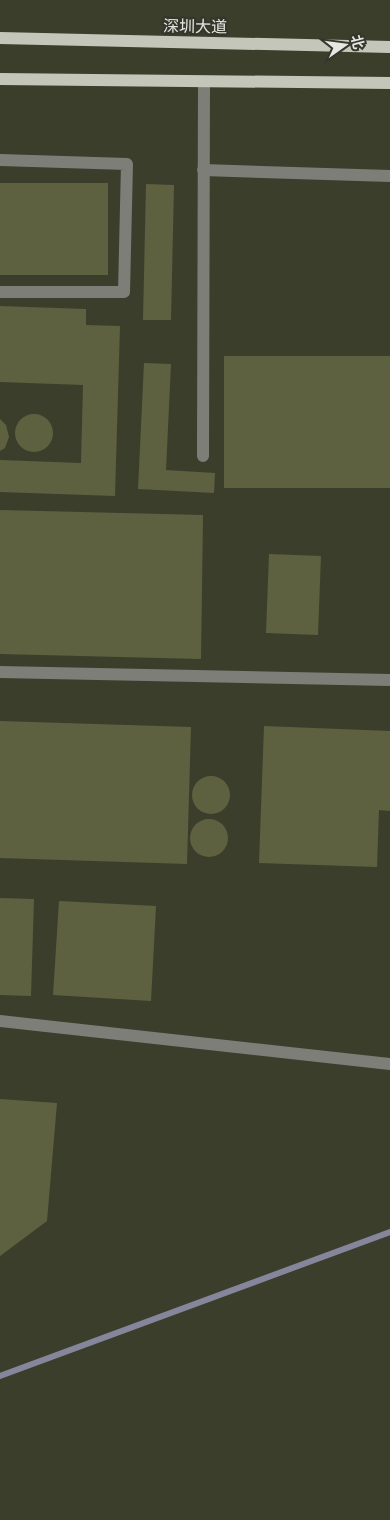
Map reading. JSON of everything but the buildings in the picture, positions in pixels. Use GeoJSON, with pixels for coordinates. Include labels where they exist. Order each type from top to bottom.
{"type":"FeatureCollection","features":[{"type":"Feature","properties":{"kind":"main road","name":"深圳大道"},"geometry":{"type":"LineString","coordinates":[[0,38],[390,47]]}},
{"type":"Feature","properties":{"kind":"main road"},"geometry":{"type":"LineString","coordinates":[[0,79],[390,83]]}},
{"type":"Feature","properties":{"kind":"street"},"geometry":{"type":"LineString","coordinates":[[203,456],[204,82]]}},
{"type":"Feature","properties":{"kind":"street"},"geometry":{"type":"LineString","coordinates":[[0,160],[127,164],[124,292],[0,292]]}},
{"type":"Feature","properties":{"kind":"street"},"geometry":{"type":"LineString","coordinates":[[203,170],[390,176]]}},
{"type":"Feature","properties":{"kind":"street"},"geometry":{"type":"LineString","coordinates":[[0,672],[390,680]]}},
{"type":"Feature","properties":{"kind":"street"},"geometry":{"type":"LineString","coordinates":[[0,1021],[390,1064]]}},
{"type":"Feature","properties":{"kind":"shaded area"},"geometry":{"type":"Polygon","coordinates":[[[0,0],[390,0],[390,1520],[0,1520],[0,0]]]}},
{"type":"Feature","properties":{"kind":"waterway"},"geometry":{"type":"LineString","coordinates":[[0,1376],[390,1232]]}}]}
